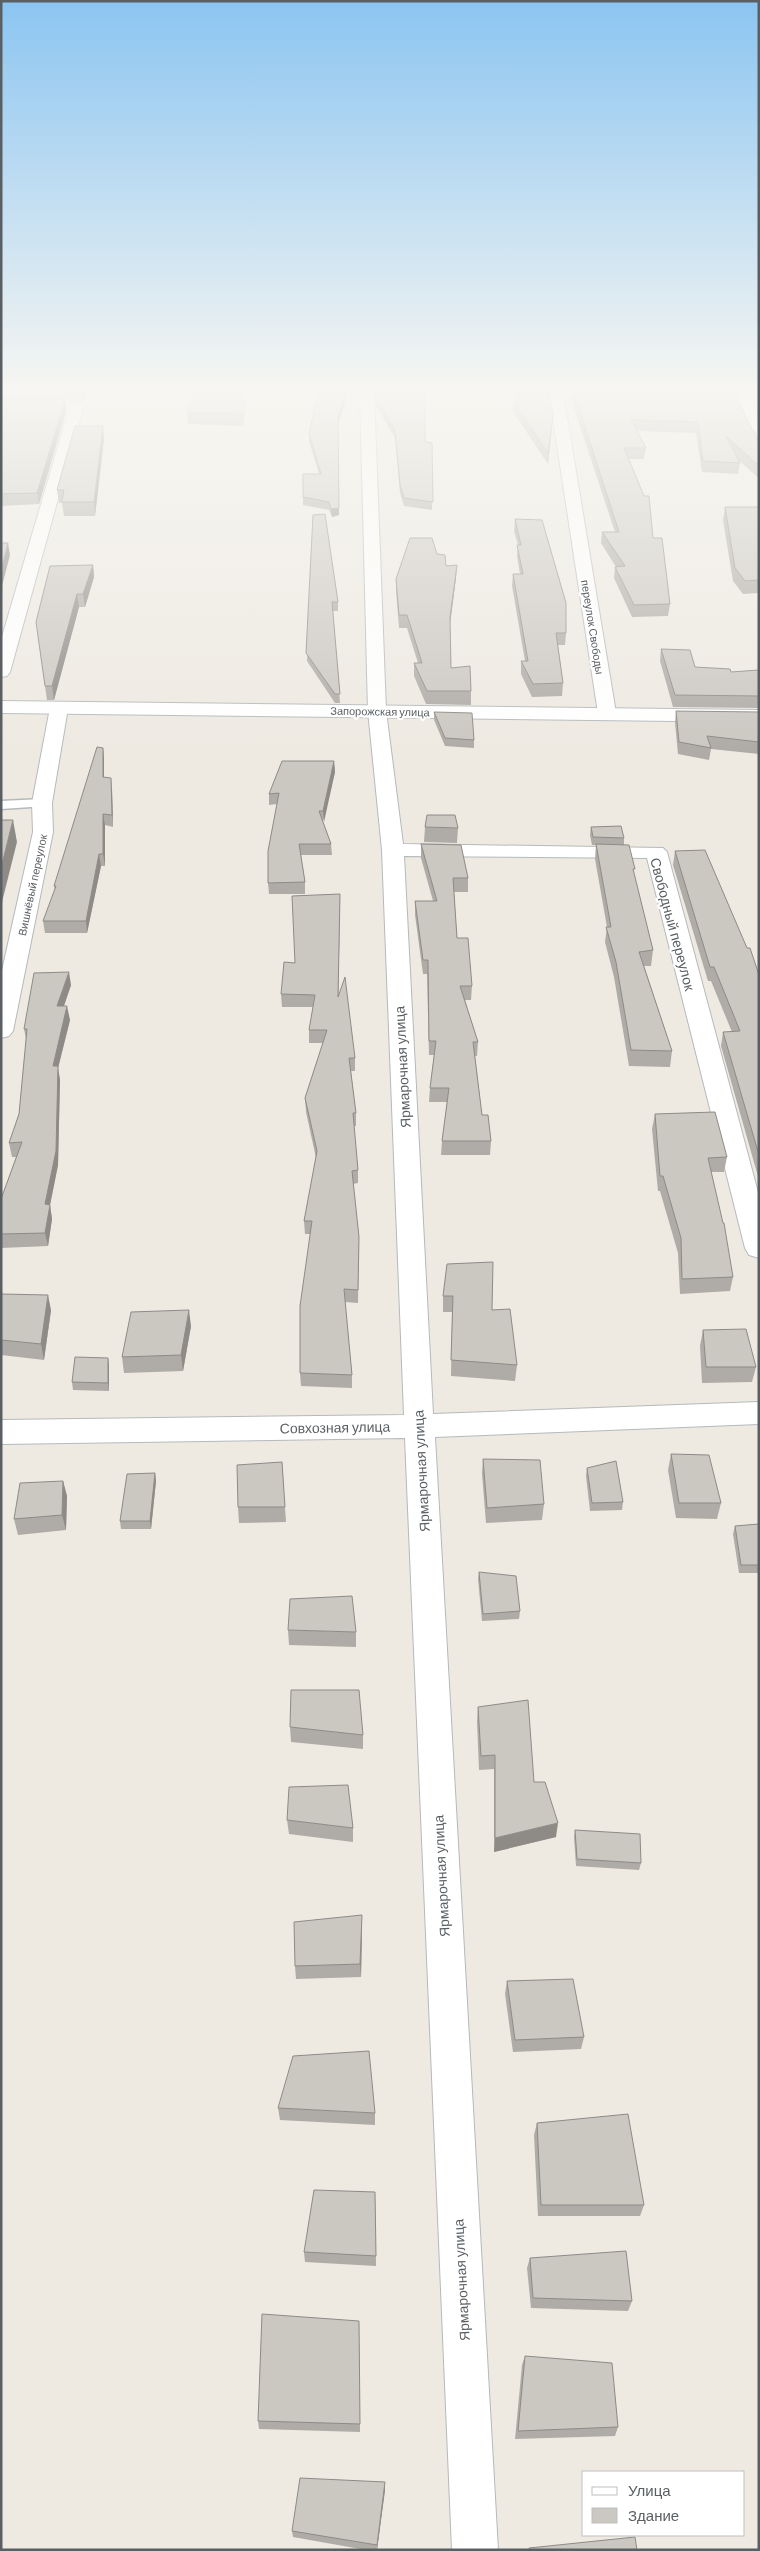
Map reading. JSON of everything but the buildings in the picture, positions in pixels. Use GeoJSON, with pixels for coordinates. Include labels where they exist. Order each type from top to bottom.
{"type":"FeatureCollection","features":[{"type":"Feature","properties":{"kind":"street"},"geometry":{"type":"LineString","coordinates":[[1,672],[46,512]]}},
{"type":"Feature","properties":{"kind":"street","name":"Ярмарочная улица"},"geometry":{"type":"LineString","coordinates":[[371,512],[378,711],[392,850],[475,2550]]}},
{"type":"Feature","properties":{"kind":"street","name":"переулок Свободы"},"geometry":{"type":"LineString","coordinates":[[575,512],[607,713]]}},
{"type":"Feature","properties":{"kind":"street","name":"Запорожская улица"},"geometry":{"type":"LineString","coordinates":[[1,707],[759,716]]}},
{"type":"Feature","properties":{"kind":"street","name":"Вишнёвый переулок"},"geometry":{"type":"LineString","coordinates":[[1,1031],[43,832],[42,803],[59,708]]}},
{"type":"Feature","properties":{"kind":"street","name":"Свободный переулок"},"geometry":{"type":"LineString","coordinates":[[392,850],[656,852],[759,1248]]}},
{"type":"Feature","properties":{"kind":"street","name":"Совхозная улица"},"geometry":{"type":"LineString","coordinates":[[1,1432],[419,1426],[759,1413]]}},
{"type":"Feature","properties":{"kind":"lane"},"geometry":{"type":"LineString","coordinates":[[1,805],[42,803]]}}]}
